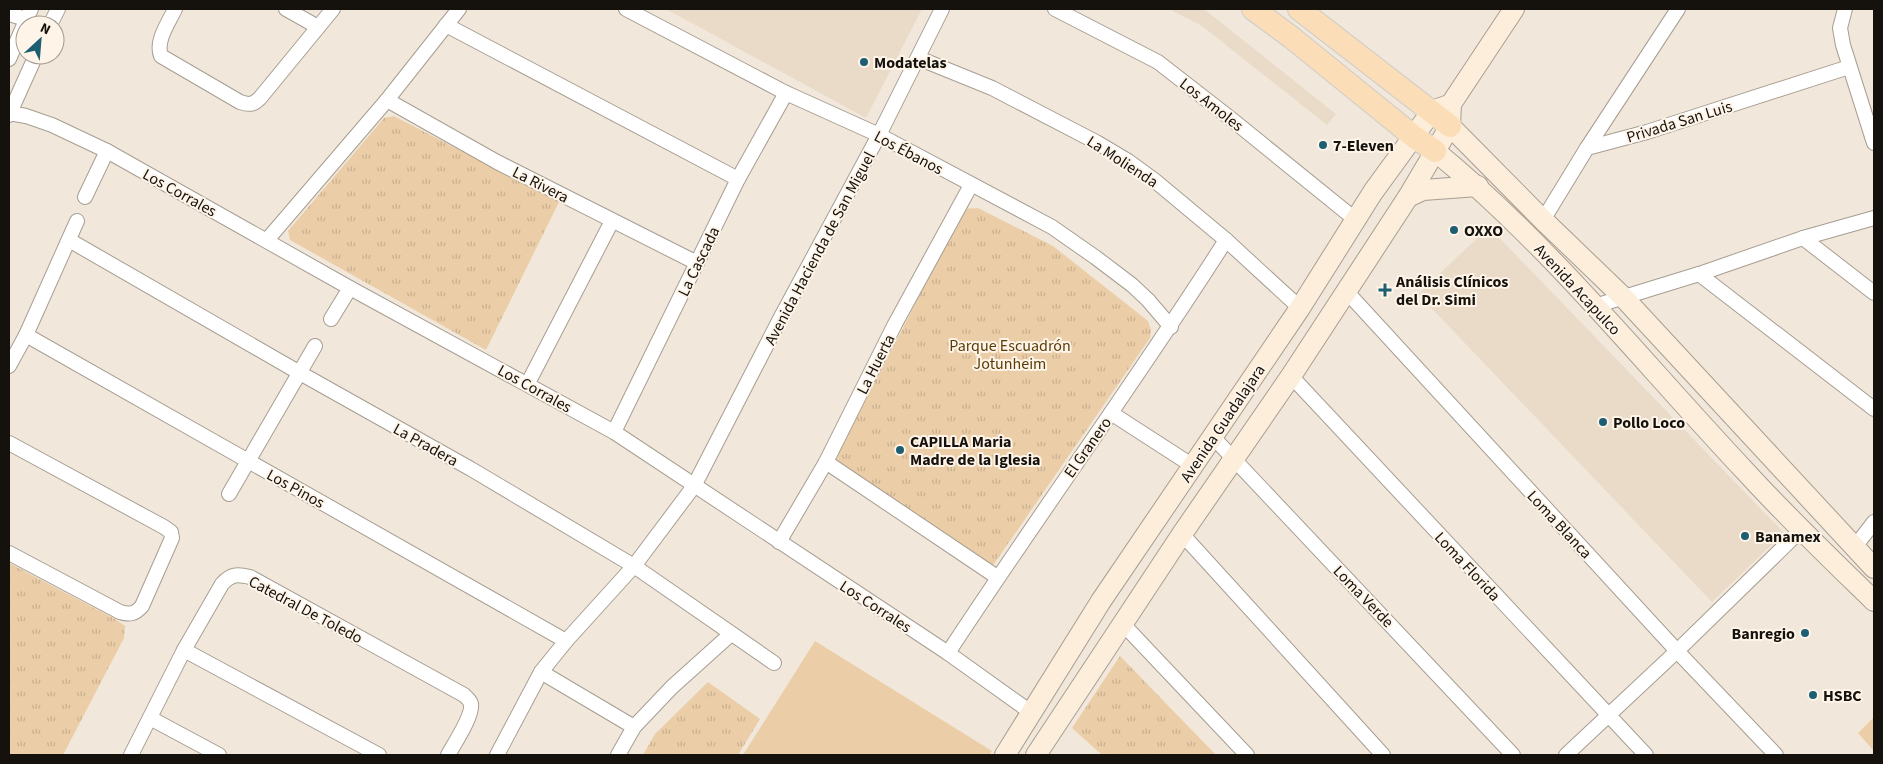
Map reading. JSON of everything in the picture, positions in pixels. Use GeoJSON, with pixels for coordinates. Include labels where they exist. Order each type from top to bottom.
{"type":"FeatureCollection","features":[{"type":"Feature","properties":{"kind":"main road","name":"Avenida Acapulco"},"geometry":{"type":"LineString","coordinates":[[1253,9],[1298,42],[1413,136],[1435,151],[1478,186],[1558,265],[1746,473],[1874,601]]}},
{"type":"Feature","properties":{"kind":"main road","name":"Avenida Acapulco"},"geometry":{"type":"LineString","coordinates":[[1299,9],[1444,114],[1543,220],[1623,297],[1874,568]]}},
{"type":"Feature","properties":{"kind":"main road","name":"Avenida Guadalajara"},"geometry":{"type":"LineString","coordinates":[[1036,755],[1122,623],[1291,376],[1408,197],[1435,151],[1444,114],[1514,9]]}},
{"type":"Feature","properties":{"kind":"main road","name":"Avenida Guadalajara"},"geometry":{"type":"LineString","coordinates":[[1005,755],[1101,601],[1300,308],[1356,220],[1413,136],[1444,114]]}},
{"type":"Feature","properties":{"kind":"main road"},"geometry":{"type":"LineString","coordinates":[[1408,197],[1423,190],[1478,186]]}},
{"type":"Feature","properties":{"kind":"street"},"geometry":{"type":"LineString","coordinates":[[175,9],[160,42],[158,49],[161,56],[240,102],[248,104],[254,104],[333,9]]}},
{"type":"Feature","properties":{"kind":"street"},"geometry":{"type":"LineString","coordinates":[[286,9],[318,27]]}},
{"type":"Feature","properties":{"kind":"street"},"geometry":{"type":"LineString","coordinates":[[267,240],[387,100],[459,9]]}},
{"type":"Feature","properties":{"kind":"street","name":"Los Ébanos"},"geometry":{"type":"LineString","coordinates":[[626,9],[786,93],[879,135],[1052,227],[1095,257],[1148,300],[1171,328]]}},
{"type":"Feature","properties":{"kind":"street","name":"Avenida Hacienda de San Miguel"},"geometry":{"type":"LineString","coordinates":[[497,755],[541,672],[566,641],[634,566],[694,486],[781,317],[879,135],[942,9]]}},
{"type":"Feature","properties":{"kind":"street","name":"Los Amoles"},"geometry":{"type":"LineString","coordinates":[[1056,9],[1158,62],[1356,220]]}},
{"type":"Feature","properties":{"kind":"street"},"geometry":{"type":"LineString","coordinates":[[1543,220],[1587,148],[1678,9]]}},
{"type":"Feature","properties":{"kind":"street"},"geometry":{"type":"LineString","coordinates":[[1845,9],[1840,28],[1849,67],[1870,112],[1874,143]]}},
{"type":"Feature","properties":{"kind":"street"},"geometry":{"type":"LineString","coordinates":[[9,14],[28,14],[9,59]]}},
{"type":"Feature","properties":{"kind":"street"},"geometry":{"type":"LineString","coordinates":[[446,26],[738,178]]}},
{"type":"Feature","properties":{"kind":"street","name":"La Molienda"},"geometry":{"type":"LineString","coordinates":[[918,58],[992,88],[1096,142],[1128,161],[1154,180],[1226,240],[1300,308]]}},
{"type":"Feature","properties":{"kind":"street"},"geometry":{"type":"LineString","coordinates":[[9,114],[31,65]]}},
{"type":"Feature","properties":{"kind":"street","name":"Privada San Luis"},"geometry":{"type":"LineString","coordinates":[[1587,148],[1647,132],[1849,67]]}},
{"type":"Feature","properties":{"kind":"street","name":"La Cascada"},"geometry":{"type":"LineString","coordinates":[[614,432],[738,178],[786,93]]}},
{"type":"Feature","properties":{"kind":"street","name":"La Rivera"},"geometry":{"type":"LineString","coordinates":[[387,100],[498,162],[698,263]]}},
{"type":"Feature","properties":{"kind":"street","name":"Los Corrales"},"geometry":{"type":"LineString","coordinates":[[9,114],[26,116],[52,125],[108,151],[350,288],[528,383],[614,432],[948,653],[1032,713]]}},
{"type":"Feature","properties":{"kind":"street"},"geometry":{"type":"LineString","coordinates":[[85,197],[108,151]]}},
{"type":"Feature","properties":{"kind":"street","name":"La Huerta"},"geometry":{"type":"LineString","coordinates":[[779,542],[826,462],[895,324],[971,185]]}},
{"type":"Feature","properties":{"kind":"street"},"geometry":{"type":"LineString","coordinates":[[1595,306],[1698,274],[1803,238],[1874,218]]}},
{"type":"Feature","properties":{"kind":"street"},"geometry":{"type":"LineString","coordinates":[[9,366],[26,335],[77,221]]}},
{"type":"Feature","properties":{"kind":"street"},"geometry":{"type":"LineString","coordinates":[[528,383],[612,221]]}},
{"type":"Feature","properties":{"kind":"street"},"geometry":{"type":"LineString","coordinates":[[1803,238],[1874,293]]}},
{"type":"Feature","properties":{"kind":"street","name":"La Pradera"},"geometry":{"type":"LineString","coordinates":[[69,240],[471,469],[634,566],[774,664]]}},
{"type":"Feature","properties":{"kind":"street","name":"El Granero"},"geometry":{"type":"LineString","coordinates":[[948,653],[1111,412],[1171,328],[1226,240]]}},
{"type":"Feature","properties":{"kind":"street"},"geometry":{"type":"LineString","coordinates":[[1698,274],[1874,409]]}},
{"type":"Feature","properties":{"kind":"street"},"geometry":{"type":"LineString","coordinates":[[331,319],[350,288]]}},
{"type":"Feature","properties":{"kind":"street","name":"Loma Blanca"},"geometry":{"type":"LineString","coordinates":[[1346,292],[1677,651],[1776,755]]}},
{"type":"Feature","properties":{"kind":"street","name":"Los Pinos"},"geometry":{"type":"LineString","coordinates":[[26,335],[566,641]]}},
{"type":"Feature","properties":{"kind":"street"},"geometry":{"type":"LineString","coordinates":[[229,494],[315,346]]}},
{"type":"Feature","properties":{"kind":"street","name":"Loma Florida"},"geometry":{"type":"LineString","coordinates":[[1291,376],[1646,755]]}},
{"type":"Feature","properties":{"kind":"street"},"geometry":{"type":"LineString","coordinates":[[1111,412],[1193,466]]}},
{"type":"Feature","properties":{"kind":"street","name":"Loma Verde"},"geometry":{"type":"LineString","coordinates":[[1213,437],[1513,755]]}},
{"type":"Feature","properties":{"kind":"street"},"geometry":{"type":"LineString","coordinates":[[9,443],[164,527],[171,532],[172,538],[142,606],[136,612],[128,614],[120,612],[9,553]]}},
{"type":"Feature","properties":{"kind":"street"},"geometry":{"type":"LineString","coordinates":[[826,462],[998,577]]}},
{"type":"Feature","properties":{"kind":"street"},"geometry":{"type":"LineString","coordinates":[[1854,548],[1874,522]]}},
{"type":"Feature","properties":{"kind":"street"},"geometry":{"type":"LineString","coordinates":[[1566,755],[1677,651],[1802,529]]}},
{"type":"Feature","properties":{"kind":"street"},"geometry":{"type":"LineString","coordinates":[[1182,534],[1383,755]]}},
{"type":"Feature","properties":{"kind":"street","name":"Catedral De Toledo"},"geometry":{"type":"LineString","coordinates":[[131,755],[184,650],[222,584],[230,576],[239,574],[250,577],[470,700],[472,705],[471,713],[448,755]]}},
{"type":"Feature","properties":{"kind":"street"},"geometry":{"type":"LineString","coordinates":[[1122,623],[1247,755]]}},
{"type":"Feature","properties":{"kind":"street"},"geometry":{"type":"LineString","coordinates":[[618,755],[634,727],[672,687],[731,634]]}},
{"type":"Feature","properties":{"kind":"street"},"geometry":{"type":"LineString","coordinates":[[184,650],[379,755]]}},
{"type":"Feature","properties":{"kind":"street"},"geometry":{"type":"LineString","coordinates":[[541,672],[634,727]]}},
{"type":"Feature","properties":{"kind":"street"},"geometry":{"type":"LineString","coordinates":[[150,718],[219,755]]}},
{"type":"Feature","properties":{"kind":"shaded area"},"geometry":{"type":"Polygon","coordinates":[[[666,9],[922,9],[866,118],[666,9]]]}},
{"type":"Feature","properties":{"kind":"shaded area"},"geometry":{"type":"Polygon","coordinates":[[[1169,9],[1204,9],[1336,114],[1327,125],[1202,26],[1169,9]]]}},
{"type":"Feature","properties":{"kind":"shaded area"},"geometry":{"type":"Polygon","coordinates":[[[1489,227],[1784,533],[1712,602],[1418,294],[1489,227]]]}},
{"type":"Feature","properties":{"kind":"green space"},"geometry":{"type":"Polygon","coordinates":[[[394,116],[559,202],[486,350],[290,240],[288,231],[384,118],[394,116]]]}},
{"type":"Feature","properties":{"kind":"green space","name":"Parque Escuadrón Jotunheim"},"geometry":{"type":"Polygon","coordinates":[[[978,208],[1053,246],[1148,321],[1151,330],[1150,338],[994,564],[989,565],[836,463],[839,452],[964,209],[978,208]]]}},
{"type":"Feature","properties":{"kind":"green space"},"geometry":{"type":"Polygon","coordinates":[[[9,563],[125,626],[124,638],[63,755],[9,755],[9,563]]]}},
{"type":"Feature","properties":{"kind":"green space"},"geometry":{"type":"Polygon","coordinates":[[[815,641],[992,751],[989,755],[743,755],[815,641]]]}},
{"type":"Feature","properties":{"kind":"green space"},"geometry":{"type":"Polygon","coordinates":[[[1120,656],[1216,755],[1102,755],[1072,728],[1120,656]]]}},
{"type":"Feature","properties":{"kind":"green space"},"geometry":{"type":"Polygon","coordinates":[[[708,682],[760,719],[738,755],[643,755],[655,734],[708,682]]]}},
{"type":"Feature","properties":{"kind":"green space"},"geometry":{"type":"Polygon","coordinates":[[[1874,717],[1874,751],[1858,733],[1874,717]]]}},
{"type":"Feature","properties":{"kind":"place","name":"Modatelas"},"geometry":{"type":"Point","coordinates":[864,62]}},
{"type":"Feature","properties":{"kind":"place","name":"7-Eleven"},"geometry":{"type":"Point","coordinates":[1323,145]}},
{"type":"Feature","properties":{"kind":"place","name":"OXXO"},"geometry":{"type":"Point","coordinates":[1454,230]}},
{"type":"Feature","properties":{"kind":"place","name":"Análisis Clínicos del Dr. Simi"},"geometry":{"type":"Point","coordinates":[1385,290]}},
{"type":"Feature","properties":{"kind":"place","name":"Pollo Loco"},"geometry":{"type":"Point","coordinates":[1603,422]}},
{"type":"Feature","properties":{"kind":"place","name":"CAPILLA Maria Madre de la Iglesia"},"geometry":{"type":"Point","coordinates":[900,450]}},
{"type":"Feature","properties":{"kind":"place","name":"Banamex"},"geometry":{"type":"Point","coordinates":[1745,536]}},
{"type":"Feature","properties":{"kind":"place","name":"Banregio"},"geometry":{"type":"Point","coordinates":[1805,633]}},
{"type":"Feature","properties":{"kind":"place","name":"HSBC"},"geometry":{"type":"Point","coordinates":[1813,695]}}]}
